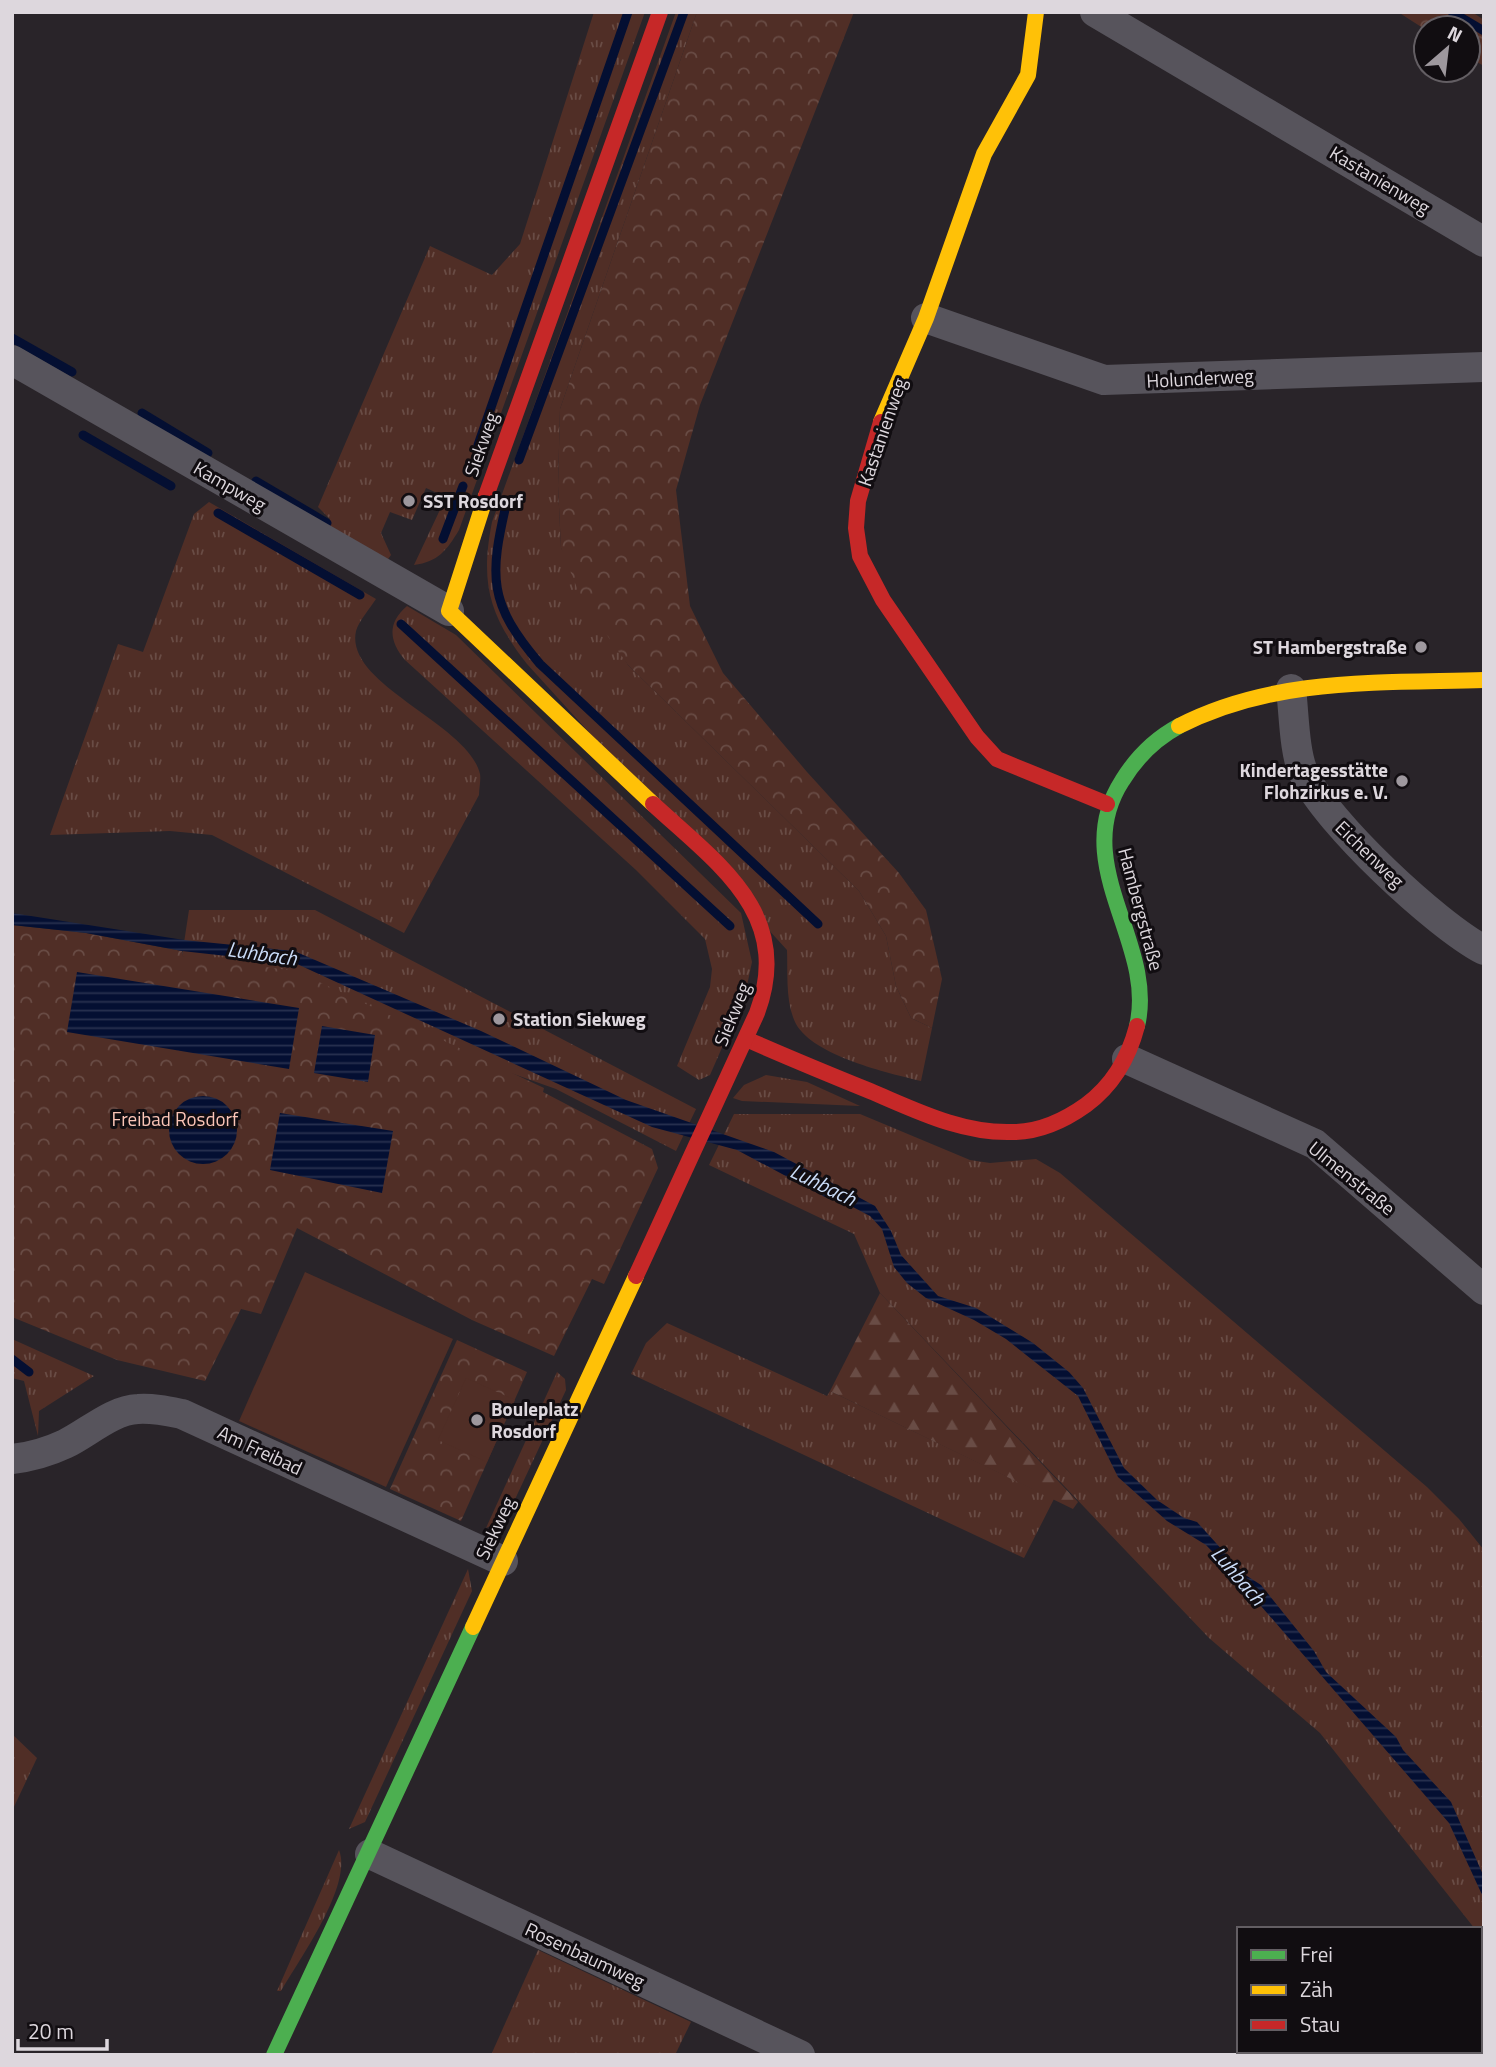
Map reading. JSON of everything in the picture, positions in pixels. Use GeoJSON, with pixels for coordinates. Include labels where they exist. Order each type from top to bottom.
{"type":"FeatureCollection","features":[{"type":"Feature","properties":{"kind":"street","name":"Siekweg"},"geometry":{"type":"LineString","coordinates":[[274,2055],[370,1854],[764,996],[769,969],[765,933],[749,903],[696,846],[449,611],[506,435],[660,12]]}},
{"type":"Feature","properties":{"kind":"street","name":"Kastanienweg"},"geometry":{"type":"LineString","coordinates":[[1035,12],[1028,75],[984,154],[926,318],[872,448],[858,501],[856,527],[860,556],[891,611],[977,737],[997,759],[1023,772],[1107,804]]}},
{"type":"Feature","properties":{"kind":"street","name":"Kastanienweg"},"geometry":{"type":"LineString","coordinates":[[1095,12],[1484,242]]}},
{"type":"Feature","properties":{"kind":"street","name":"Holunderweg"},"geometry":{"type":"LineString","coordinates":[[926,318],[1104,380],[1124,382],[1484,367]]}},
{"type":"Feature","properties":{"kind":"street","name":"Kampweg"},"geometry":{"type":"LineString","coordinates":[[12,360],[449,611]]}},
{"type":"Feature","properties":{"kind":"street","name":"Hambergstraße"},"geometry":{"type":"LineString","coordinates":[[746,1039],[947,1123],[995,1133],[1038,1129],[1068,1118],[1107,1088],[1127,1059],[1141,1008],[1137,970],[1102,858],[1107,804],[1133,762],[1171,729],[1226,702],[1291,689],[1484,680]]}},
{"type":"Feature","properties":{"kind":"street","name":"Eichenweg"},"geometry":{"type":"LineString","coordinates":[[1291,689],[1302,771],[1319,802],[1444,924],[1484,950]]}},
{"type":"Feature","properties":{"kind":"street","name":"Ulmenstraße"},"geometry":{"type":"LineString","coordinates":[[1127,1059],[1315,1144],[1484,1290]]}},
{"type":"Feature","properties":{"kind":"street","name":"Am Freibad"},"geometry":{"type":"LineString","coordinates":[[12,1458],[31,1457],[64,1444],[116,1415],[136,1409],[162,1409],[182,1414],[503,1561]]}},
{"type":"Feature","properties":{"kind":"street","name":"Rosenbaumweg"},"geometry":{"type":"LineString","coordinates":[[370,1854],[800,2055]]}},
{"type":"Feature","properties":{"kind":"green space"},"geometry":{"type":"Polygon","coordinates":[[[594,12],[645,12],[459,530],[436,558],[414,565],[446,497],[426,488],[412,520],[390,512],[381,533],[391,555],[386,562],[325,528],[330,519],[318,507],[430,246],[492,275],[520,244],[594,12]]]}},
{"type":"Feature","properties":{"kind":"green space"},"geometry":{"type":"Polygon","coordinates":[[[676,12],[697,12],[560,409],[558,486],[561,548],[628,665],[859,891],[886,936],[896,986],[911,1018],[932,1028],[921,1081],[835,1054],[805,1035],[796,1024],[790,1007],[787,950],[527,664],[504,630],[491,598],[487,563],[492,522],[676,12]]]}},
{"type":"Feature","properties":{"kind":"green space"},"geometry":{"type":"Polygon","coordinates":[[[697,12],[854,12],[700,405],[676,490],[690,606],[723,673],[807,772],[899,873],[926,910],[942,979],[932,1028],[911,1018],[896,986],[886,936],[859,891],[628,665],[581,598],[561,548],[558,486],[560,409],[697,12]]]}},
{"type":"Feature","properties":{"kind":"green space"},"geometry":{"type":"Polygon","coordinates":[[[1398,12],[1475,14],[1412,14],[1412,21],[1398,12]]]}},
{"type":"Feature","properties":{"kind":"green space"},"geometry":{"type":"Polygon","coordinates":[[[1482,19],[1484,20],[1484,66],[1482,65],[1482,19]]]}},
{"type":"Feature","properties":{"kind":"green space"},"geometry":{"type":"Polygon","coordinates":[[[209,502],[376,599],[356,631],[357,651],[369,669],[387,687],[454,738],[471,755],[480,774],[479,795],[404,933],[212,835],[170,831],[50,835],[118,644],[143,652],[194,514],[209,502]]]}},
{"type":"Feature","properties":{"kind":"green space"},"geometry":{"type":"Polygon","coordinates":[[[407,606],[456,635],[741,913],[752,962],[745,995],[710,1075],[699,1080],[677,1066],[710,987],[712,969],[705,939],[636,870],[405,660],[393,639],[393,626],[407,606]]]}},
{"type":"Feature","properties":{"kind":"green space"},"geometry":{"type":"Polygon","coordinates":[[[189,910],[315,910],[696,1109],[676,1151],[556,1089],[182,956],[189,910]]]}},
{"type":"Feature","properties":{"kind":"green space","name":"Freibad Rosdorf"},"geometry":{"type":"Polygon","coordinates":[[[12,925],[86,933],[182,951],[182,956],[296,971],[544,1088],[543,1092],[652,1149],[658,1168],[604,1284],[592,1279],[554,1356],[472,1320],[297,1228],[261,1314],[241,1309],[205,1381],[117,1360],[12,1317],[12,925]]]}},
{"type":"Feature","properties":{"kind":"green space"},"geometry":{"type":"Polygon","coordinates":[[[766,1075],[807,1082],[860,1106],[742,1101],[733,1098],[744,1085],[766,1075]]]}},
{"type":"Feature","properties":{"kind":"green space"},"geometry":{"type":"Polygon","coordinates":[[[734,1114],[860,1114],[970,1160],[990,1163],[1036,1159],[1060,1173],[1427,1487],[1459,1519],[1484,1550],[1484,1940],[1482,1927],[1473,1927],[1320,1733],[1209,1638],[880,1293],[854,1234],[709,1165],[734,1114]]]}},
{"type":"Feature","properties":{"kind":"green space"},"geometry":{"type":"Polygon","coordinates":[[[305,1272],[453,1339],[386,1487],[239,1421],[305,1272]]]}},
{"type":"Feature","properties":{"kind":"green space"},"geometry":{"type":"Polygon","coordinates":[[[880,1293],[1078,1502],[1073,1509],[830,1391],[880,1293]]]}},
{"type":"Feature","properties":{"kind":"green space"},"geometry":{"type":"Polygon","coordinates":[[[667,1323],[827,1396],[830,1391],[1054,1499],[1024,1558],[631,1374],[646,1343],[667,1323]]]}},
{"type":"Feature","properties":{"kind":"green space"},"geometry":{"type":"Polygon","coordinates":[[[12,1339],[94,1376],[39,1411],[38,1436],[24,1381],[12,1378],[12,1339]]]}},
{"type":"Feature","properties":{"kind":"green space"},"geometry":{"type":"Polygon","coordinates":[[[457,1340],[527,1372],[461,1521],[390,1489],[457,1340]]]}},
{"type":"Feature","properties":{"kind":"green space"},"geometry":{"type":"Polygon","coordinates":[[[557,1372],[565,1379],[566,1390],[510,1510],[498,1523],[486,1528],[557,1372]]]}},
{"type":"Feature","properties":{"kind":"green space","name":"Bouleplatz Rosdorf"},"geometry":{"type":"Polygon","coordinates":[[[466,1378],[515,1400],[487,1462],[438,1440],[466,1378]]]}},
{"type":"Feature","properties":{"kind":"green space"},"geometry":{"type":"Polygon","coordinates":[[[468,1569],[472,1591],[365,1822],[349,1829],[468,1569]]]}},
{"type":"Feature","properties":{"kind":"green space"},"geometry":{"type":"Polygon","coordinates":[[[12,1734],[37,1758],[12,1811],[12,1734]]]}},
{"type":"Feature","properties":{"kind":"green space"},"geometry":{"type":"Polygon","coordinates":[[[339,1850],[341,1865],[332,1902],[300,1961],[281,1991],[277,1991],[339,1850]]]}},
{"type":"Feature","properties":{"kind":"green space"},"geometry":{"type":"Polygon","coordinates":[[[538,1950],[691,2022],[675,2055],[491,2055],[538,1950]]]}},
{"type":"Feature","properties":{"kind":"water","name":"Luhbach"},"geometry":{"type":"Polygon","coordinates":[[[12,913],[184,940],[294,951],[481,1031],[626,1100],[774,1152],[875,1206],[891,1231],[901,1255],[938,1296],[976,1308],[1033,1343],[1069,1372],[1083,1388],[1124,1468],[1157,1500],[1184,1518],[1197,1522],[1244,1574],[1261,1585],[1314,1651],[1326,1672],[1396,1737],[1403,1750],[1451,1802],[1484,1877],[1484,1899],[1449,1823],[1229,1569],[1206,1545],[1167,1521],[1118,1477],[1078,1396],[1006,1339],[974,1320],[926,1298],[907,1283],[894,1267],[882,1229],[870,1216],[825,1197],[737,1150],[652,1127],[297,964],[182,951],[86,933],[12,925],[12,913]]]}},
{"type":"Feature","properties":{"kind":"water"},"geometry":{"type":"Polygon","coordinates":[[[77,972],[299,1008],[289,1069],[67,1032],[77,972]]]}},
{"type":"Feature","properties":{"kind":"water"},"geometry":{"type":"Polygon","coordinates":[[[322,1026],[375,1035],[368,1082],[314,1073],[322,1026]]]}},
{"type":"Feature","properties":{"kind":"water"},"geometry":{"type":"Polygon","coordinates":[[[196,1096],[210,1096],[222,1101],[232,1111],[237,1130],[232,1149],[222,1159],[210,1164],[196,1164],[184,1159],[174,1149],[169,1137],[169,1123],[174,1111],[184,1101],[196,1096]]]}},
{"type":"Feature","properties":{"kind":"water"},"geometry":{"type":"Polygon","coordinates":[[[280,1113],[393,1131],[382,1193],[270,1170],[280,1113]]]}},
{"type":"Feature","properties":{"kind":"waterway"},"geometry":{"type":"LineString","coordinates":[[478,445],[628,12]]}},
{"type":"Feature","properties":{"kind":"waterway"},"geometry":{"type":"LineString","coordinates":[[519,460],[684,12]]}},
{"type":"Feature","properties":{"kind":"waterway"},"geometry":{"type":"LineString","coordinates":[[1452,12],[1484,31]]}},
{"type":"Feature","properties":{"kind":"waterway"},"geometry":{"type":"LineString","coordinates":[[12,338],[72,372]]}},
{"type":"Feature","properties":{"kind":"waterway"},"geometry":{"type":"LineString","coordinates":[[142,413],[208,453]]}},
{"type":"Feature","properties":{"kind":"waterway"},"geometry":{"type":"LineString","coordinates":[[83,435],[171,486]]}},
{"type":"Feature","properties":{"kind":"waterway"},"geometry":{"type":"LineString","coordinates":[[256,481],[327,523]]}},
{"type":"Feature","properties":{"kind":"waterway"},"geometry":{"type":"LineString","coordinates":[[443,539],[463,486]]}},
{"type":"Feature","properties":{"kind":"waterway"},"geometry":{"type":"LineString","coordinates":[[507,501],[497,550],[497,588],[510,623],[523,643],[540,664],[818,924]]}},
{"type":"Feature","properties":{"kind":"waterway"},"geometry":{"type":"LineString","coordinates":[[218,513],[360,595]]}},
{"type":"Feature","properties":{"kind":"waterway"},"geometry":{"type":"LineString","coordinates":[[401,624],[730,926]]}},
{"type":"Feature","properties":{"kind":"waterway"},"geometry":{"type":"LineString","coordinates":[[12,1359],[29,1372]]}},
{"type":"Feature","properties":{"kind":"traffic: fast"},"geometry":{"type":"LineString","coordinates":[[1137,1026],[1140,995],[1135,965],[1108,874],[1104,843],[1108,812],[1122,781],[1133,765],[1154,743],[1179,726]]}},
{"type":"Feature","properties":{"kind":"traffic: fast"},"geometry":{"type":"LineString","coordinates":[[274,2055],[473,1627]]}},
{"type":"Feature","properties":{"kind":"traffic: slow"},"geometry":{"type":"LineString","coordinates":[[881,422],[926,318],[984,154],[1028,75],[1036,12]]}},
{"type":"Feature","properties":{"kind":"traffic: slow"},"geometry":{"type":"LineString","coordinates":[[486,496],[449,611],[653,804]]}},
{"type":"Feature","properties":{"kind":"traffic: slow"},"geometry":{"type":"LineString","coordinates":[[1179,726],[1215,710],[1290,691],[1367,683],[1484,680]]}},
{"type":"Feature","properties":{"kind":"traffic: slow"},"geometry":{"type":"LineString","coordinates":[[473,1627],[636,1276]]}},
{"type":"Feature","properties":{"kind":"traffic: jam"},"geometry":{"type":"LineString","coordinates":[[486,496],[660,12]]}},
{"type":"Feature","properties":{"kind":"traffic: jam"},"geometry":{"type":"LineString","coordinates":[[881,422],[858,501],[856,528],[860,556],[883,600],[977,737],[997,759],[1107,804]]}},
{"type":"Feature","properties":{"kind":"traffic: jam"},"geometry":{"type":"LineString","coordinates":[[636,1276],[757,1013],[766,978],[765,947],[757,919],[743,894],[724,870],[653,804]]}},
{"type":"Feature","properties":{"kind":"traffic: jam"},"geometry":{"type":"LineString","coordinates":[[746,1039],[939,1119],[975,1129],[1013,1132],[1052,1124],[1096,1097],[1119,1070],[1137,1026]]}},
{"type":"Feature","properties":{"kind":"place","name":"SST Rosdorf"},"geometry":{"type":"Point","coordinates":[409,501]}},
{"type":"Feature","properties":{"kind":"place","name":"ST Hambergstraße"},"geometry":{"type":"Point","coordinates":[1421,647]}},
{"type":"Feature","properties":{"kind":"place","name":"Kindertagesstätte Flohzirkus e. V."},"geometry":{"type":"Point","coordinates":[1402,781]}},
{"type":"Feature","properties":{"kind":"place","name":"Station Siekweg"},"geometry":{"type":"Point","coordinates":[499,1019]}},
{"type":"Feature","properties":{"kind":"place","name":"Bouleplatz Rosdorf"},"geometry":{"type":"Point","coordinates":[477,1420]}}]}
